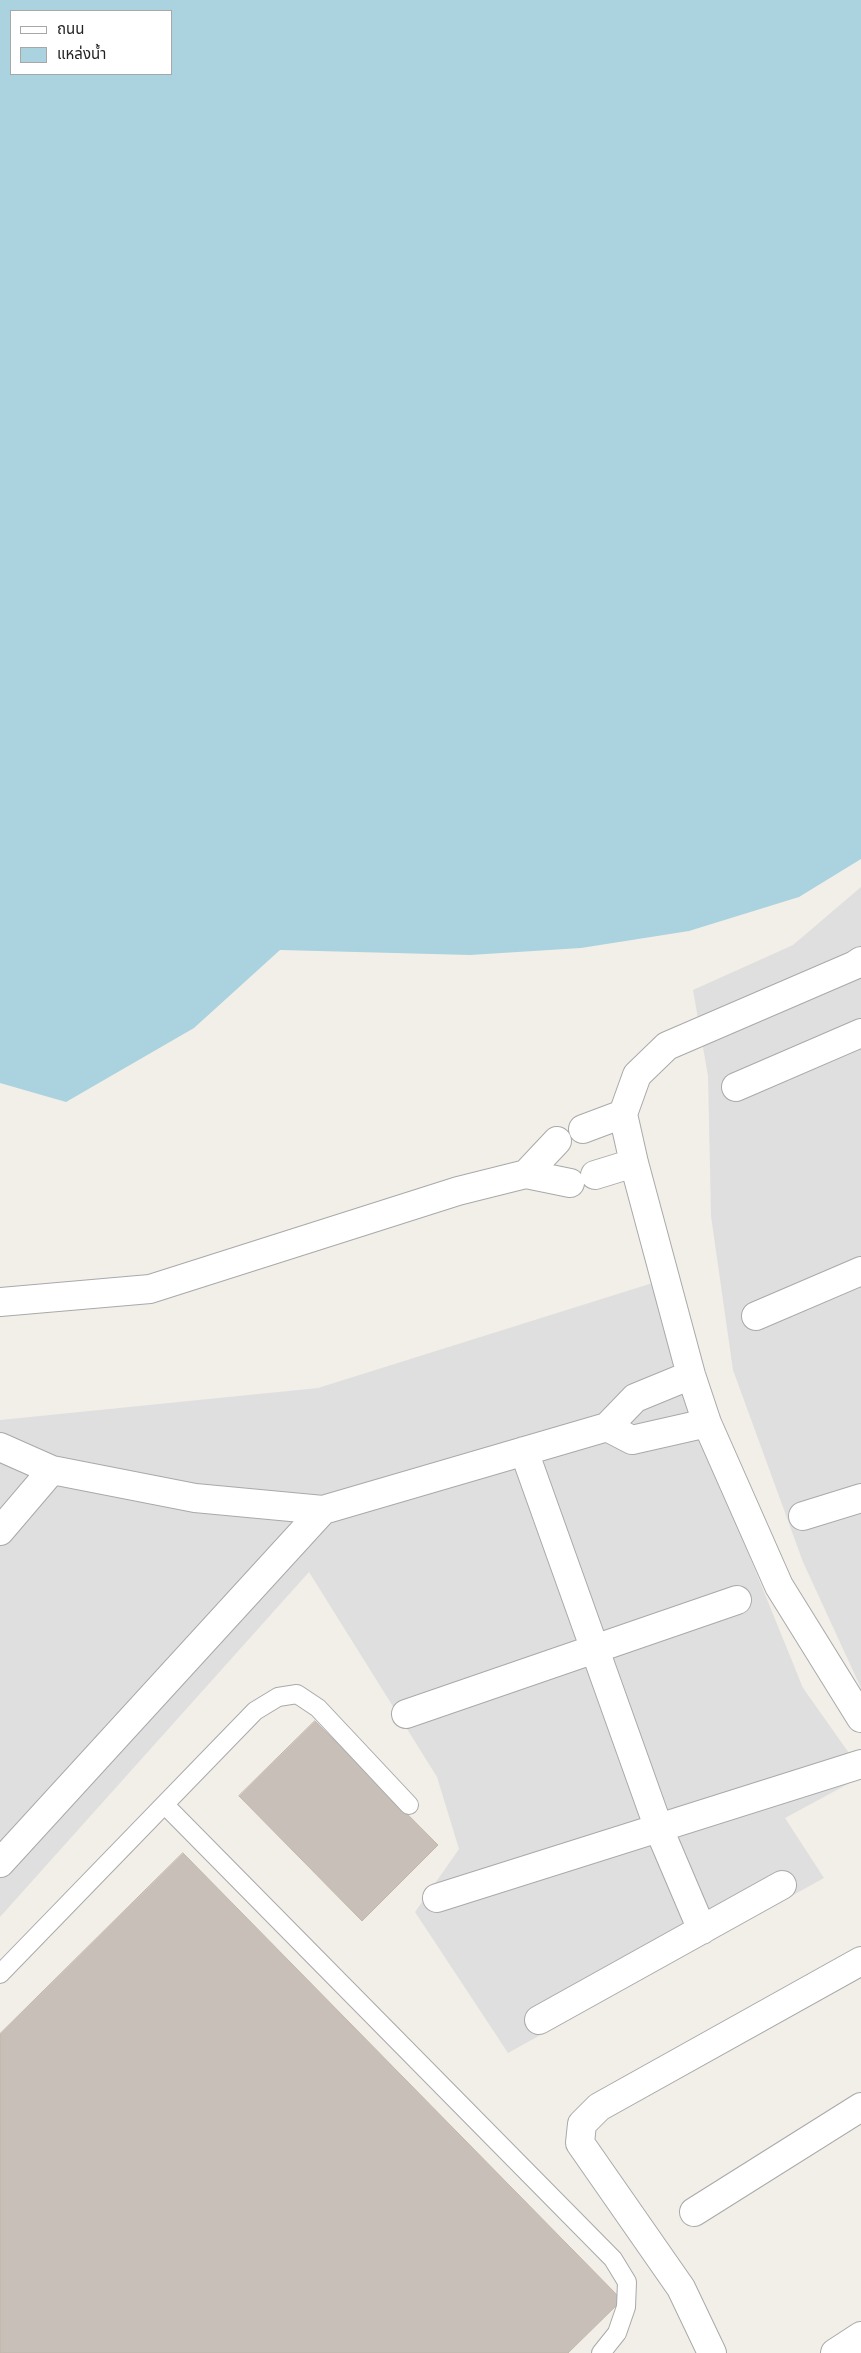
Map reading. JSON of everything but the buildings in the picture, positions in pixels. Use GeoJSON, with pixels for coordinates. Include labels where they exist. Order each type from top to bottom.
{"type":"FeatureCollection","features":[{"type":"Feature","properties":{"kind":"street"},"geometry":{"type":"LineString","coordinates":[[859,967],[666,1046],[636,1075],[623,1114],[634,1164],[691,1375],[707,1423],[779,1586],[861,1718]]}},
{"type":"Feature","properties":{"kind":"street"},"geometry":{"type":"LineString","coordinates":[[736,1088],[861,1033]]}},
{"type":"Feature","properties":{"kind":"street"},"geometry":{"type":"LineString","coordinates":[[583,1129],[623,1114]]}},
{"type":"Feature","properties":{"kind":"street"},"geometry":{"type":"LineString","coordinates":[[526,1174],[557,1141]]}},
{"type":"Feature","properties":{"kind":"street"},"geometry":{"type":"LineString","coordinates":[[0,1302],[150,1289],[449,1194],[526,1174],[583,1179],[634,1164]]}},
{"type":"Feature","properties":{"kind":"street"},"geometry":{"type":"LineString","coordinates":[[756,1316],[861,1271]]}},
{"type":"Feature","properties":{"kind":"street"},"geometry":{"type":"LineString","coordinates":[[0,1447],[52,1470],[195,1498],[323,1510],[608,1427],[634,1398],[691,1375]]}},
{"type":"Feature","properties":{"kind":"street"},"geometry":{"type":"LineString","coordinates":[[608,1427],[632,1440],[707,1423]]}},
{"type":"Feature","properties":{"kind":"street"},"geometry":{"type":"LineString","coordinates":[[524,1451],[659,1829],[702,1930]]}},
{"type":"Feature","properties":{"kind":"street"},"geometry":{"type":"LineString","coordinates":[[0,1531],[52,1470]]}},
{"type":"Feature","properties":{"kind":"street"},"geometry":{"type":"LineString","coordinates":[[802,1516],[861,1498]]}},
{"type":"Feature","properties":{"kind":"street"},"geometry":{"type":"LineString","coordinates":[[0,1863],[323,1510]]}},
{"type":"Feature","properties":{"kind":"street"},"geometry":{"type":"LineString","coordinates":[[406,1714],[738,1600]]}},
{"type":"Feature","properties":{"kind":"street"},"geometry":{"type":"LineString","coordinates":[[437,1898],[861,1764]]}},
{"type":"Feature","properties":{"kind":"street"},"geometry":{"type":"LineString","coordinates":[[539,2020],[782,1885]]}},
{"type":"Feature","properties":{"kind":"street"},"geometry":{"type":"LineString","coordinates":[[712,2353],[681,2288],[580,2143],[582,2124],[599,2107],[861,1961]]}},
{"type":"Feature","properties":{"kind":"street"},"geometry":{"type":"LineString","coordinates":[[694,2212],[861,2107]]}},
{"type":"Feature","properties":{"kind":"street"},"geometry":{"type":"LineString","coordinates":[[835,2353],[861,2336]]}},
{"type":"Feature","properties":{"kind":"lane"},"geometry":{"type":"LineString","coordinates":[[0,1974],[256,1710],[278,1697],[297,1694],[318,1708],[409,1805]]}},
{"type":"Feature","properties":{"kind":"lane"},"geometry":{"type":"LineString","coordinates":[[164,1805],[613,2259],[627,2282],[626,2307],[617,2333],[600,2353]]}},
{"type":"Feature","properties":{"kind":"shaded area"},"geometry":{"type":"Polygon","coordinates":[[[861,887],[861,1688],[803,1562],[733,1370],[711,1216],[708,1076],[693,990],[793,945],[861,887]]]}},
{"type":"Feature","properties":{"kind":"shaded area"},"geometry":{"type":"Polygon","coordinates":[[[659,1281],[723,1491],[803,1688],[861,1770],[861,1777],[785,1818],[824,1878],[508,2053],[415,1912],[459,1849],[437,1777],[309,1572],[0,1917],[0,1420],[318,1388],[659,1281]]]}},
{"type":"Feature","properties":{"kind":"water"},"geometry":{"type":"Polygon","coordinates":[[[0,0],[861,0],[861,859],[799,897],[689,931],[581,948],[470,955],[280,950],[194,1028],[66,1102],[0,1083],[0,0]]]}}]}
